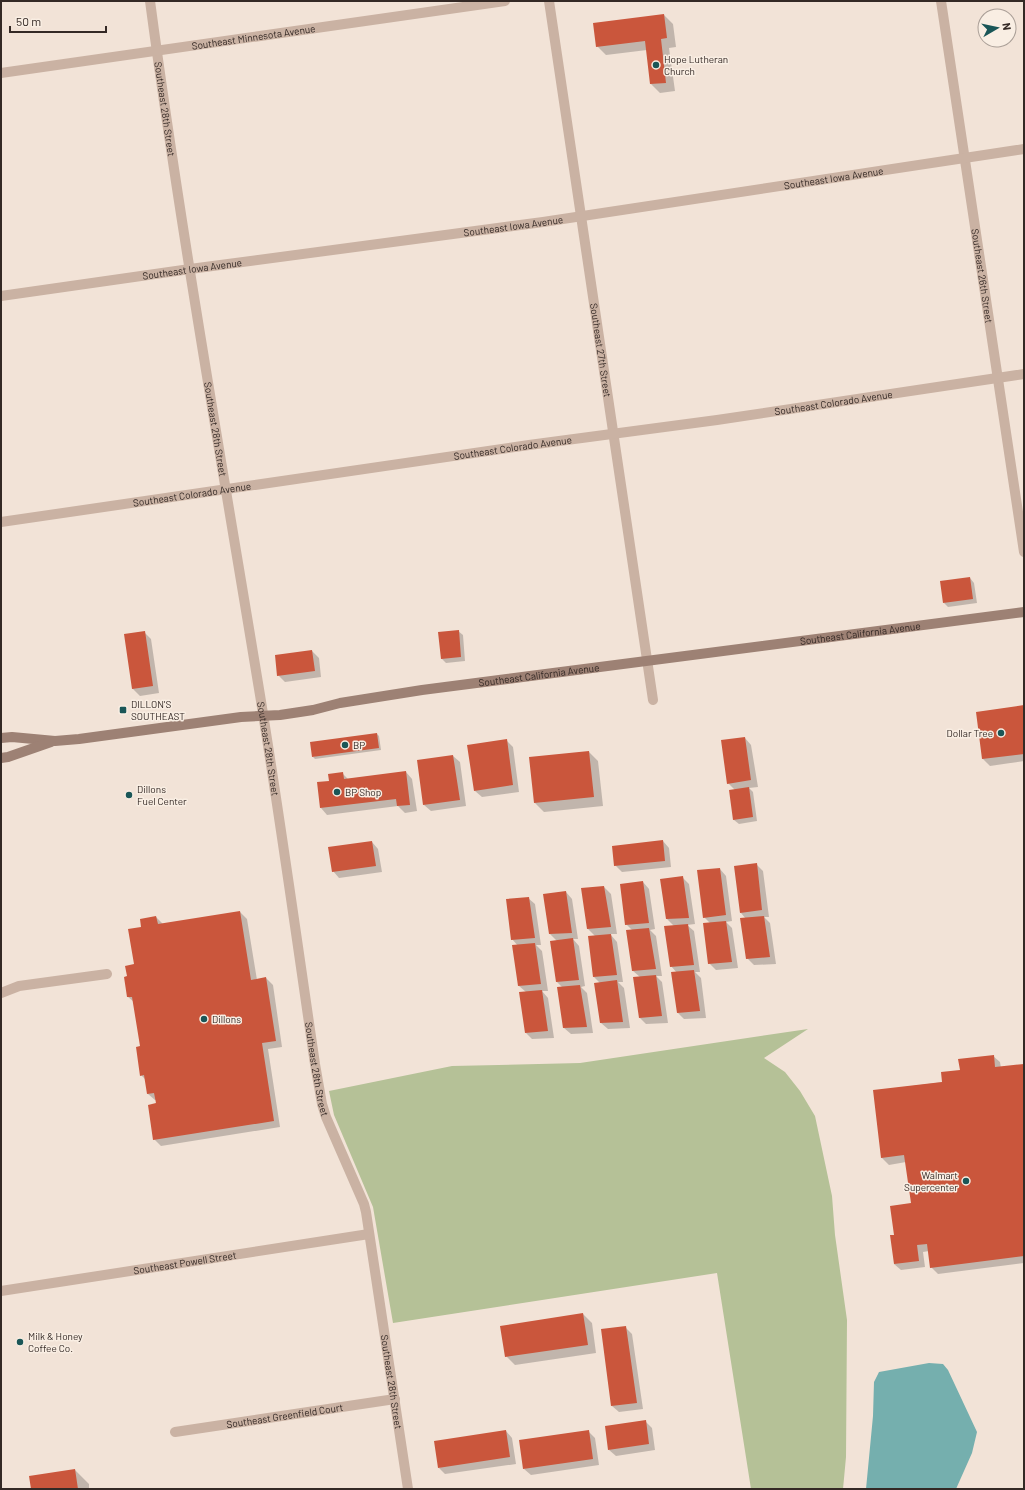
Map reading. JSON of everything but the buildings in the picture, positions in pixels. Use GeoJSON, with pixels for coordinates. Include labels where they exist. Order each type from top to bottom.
{"type":"FeatureCollection","features":[{"type":"Feature","properties":{"kind":"main road","name":"Southeast California Avenue"},"geometry":{"type":"LineString","coordinates":[[1,738],[12,737],[54,741],[79,739],[241,717],[313,710],[340,703],[422,690],[1024,612]]}},
{"type":"Feature","properties":{"kind":"main road","name":"Southeast California Avenue"},"geometry":{"type":"LineString","coordinates":[[1,758],[54,741]]}},
{"type":"Feature","properties":{"kind":"street","name":"Southeast 28th Street"},"geometry":{"type":"LineString","coordinates":[[150,1],[190,269],[263,716],[322,1104],[326,1117],[364,1204],[408,1489]]}},
{"type":"Feature","properties":{"kind":"street","name":"Southeast Minnesota Avenue"},"geometry":{"type":"LineString","coordinates":[[1,73],[505,1]]}},
{"type":"Feature","properties":{"kind":"street","name":"Southeast 27th Street"},"geometry":{"type":"LineString","coordinates":[[549,1],[653,700]]}},
{"type":"Feature","properties":{"kind":"street","name":"Southeast 26th Street"},"geometry":{"type":"LineString","coordinates":[[941,1],[966,158],[1024,552]]}},
{"type":"Feature","properties":{"kind":"street","name":"Southeast Iowa Avenue"},"geometry":{"type":"LineString","coordinates":[[1,296],[581,216],[1024,149]]}},
{"type":"Feature","properties":{"kind":"street","name":"Southeast Colorado Avenue"},"geometry":{"type":"LineString","coordinates":[[1,522],[717,420],[1024,374]]}},
{"type":"Feature","properties":{"kind":"street"},"geometry":{"type":"LineString","coordinates":[[1,993],[19,986],[107,974]]}},
{"type":"Feature","properties":{"kind":"street","name":"Southeast Powell Street"},"geometry":{"type":"LineString","coordinates":[[1,1291],[369,1234]]}},
{"type":"Feature","properties":{"kind":"street","name":"Southeast Greenfield Court"},"geometry":{"type":"LineString","coordinates":[[175,1432],[395,1399]]}},
{"type":"Feature","properties":{"kind":"green space"},"geometry":{"type":"Polygon","coordinates":[[[808,1029],[764,1058],[785,1072],[800,1091],[815,1116],[832,1196],[835,1235],[847,1320],[846,1457],[843,1489],[751,1489],[717,1273],[393,1323],[373,1207],[334,1115],[329,1091],[452,1066],[580,1063],[808,1029]]]}},
{"type":"Feature","properties":{"kind":"water"},"geometry":{"type":"Polygon","coordinates":[[[929,1363],[943,1364],[948,1370],[977,1432],[972,1453],[956,1489],[866,1489],[873,1416],[874,1382],[879,1372],[929,1363]]]}},
{"type":"Feature","properties":{"kind":"place","name":"Hope Lutheran Church"},"geometry":{"type":"Point","coordinates":[656,65]}},
{"type":"Feature","properties":{"kind":"place","name":"DILLON'S SOUTHEAST"},"geometry":{"type":"Point","coordinates":[123,710]}},
{"type":"Feature","properties":{"kind":"place","name":"Dollar Tree"},"geometry":{"type":"Point","coordinates":[1001,733]}},
{"type":"Feature","properties":{"kind":"place","name":"BP"},"geometry":{"type":"Point","coordinates":[345,745]}},
{"type":"Feature","properties":{"kind":"place","name":"BP Shop"},"geometry":{"type":"Point","coordinates":[337,792]}},
{"type":"Feature","properties":{"kind":"place","name":"Dillons Fuel Center"},"geometry":{"type":"Point","coordinates":[129,795]}},
{"type":"Feature","properties":{"kind":"place","name":"Dillons"},"geometry":{"type":"Point","coordinates":[204,1019]}},
{"type":"Feature","properties":{"kind":"place","name":"Walmart Supercenter"},"geometry":{"type":"Point","coordinates":[966,1181]}},
{"type":"Feature","properties":{"kind":"place","name":"Milk & Honey Coffee Co."},"geometry":{"type":"Point","coordinates":[20,1342]}}]}
